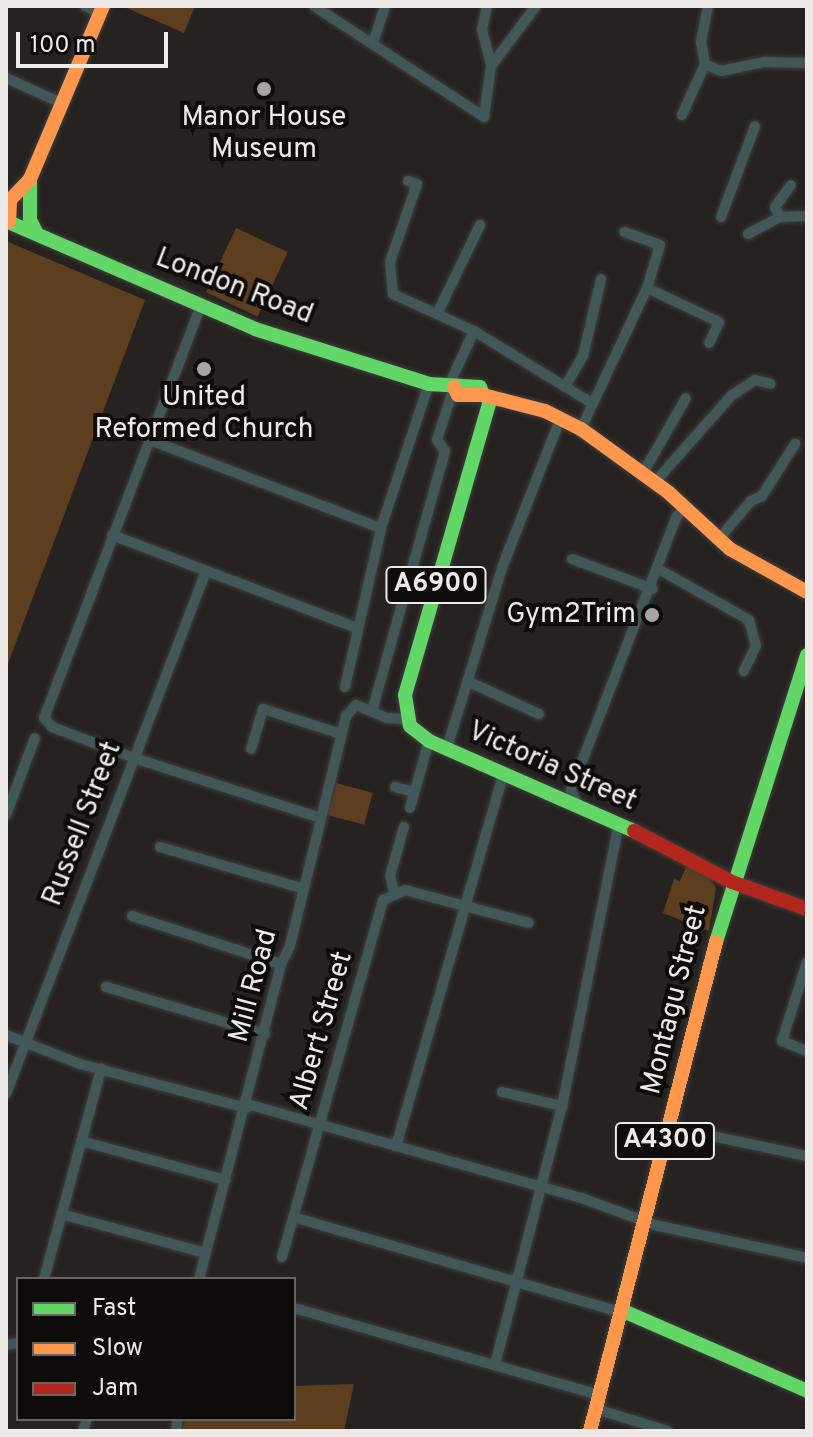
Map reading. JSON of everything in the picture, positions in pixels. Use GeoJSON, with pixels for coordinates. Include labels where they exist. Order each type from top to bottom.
{"type":"FeatureCollection","features":[{"type":"Feature","properties":{"kind":"main road"},"geometry":{"type":"LineString","coordinates":[[7,221],[31,183],[61,103],[102,9]]}},
{"type":"Feature","properties":{"kind":"main road"},"geometry":{"type":"LineString","coordinates":[[7,221],[8,201],[31,183]]}},
{"type":"Feature","properties":{"kind":"main road"},"geometry":{"type":"LineString","coordinates":[[31,183],[30,220],[37,234]]}},
{"type":"Feature","properties":{"kind":"main road","name":"London Road"},"geometry":{"type":"LineString","coordinates":[[7,221],[255,329],[429,384],[451,387],[462,382],[480,387],[487,396]]}},
{"type":"Feature","properties":{"kind":"main road"},"geometry":{"type":"LineString","coordinates":[[487,396],[571,423],[649,477],[718,540],[807,592]]}},
{"type":"Feature","properties":{"kind":"main road","name":"A6900"},"geometry":{"type":"LineString","coordinates":[[406,719],[405,695],[487,396]]}},
{"type":"Feature","properties":{"kind":"main road","name":"Montagu Street"},"geometry":{"type":"LineString","coordinates":[[598,1402],[732,882],[807,655]]}},
{"type":"Feature","properties":{"kind":"main road","name":"Victoria Street"},"geometry":{"type":"LineString","coordinates":[[406,719],[429,741],[503,775],[578,804],[710,867],[732,882],[807,909]]}},
{"type":"Feature","properties":{"kind":"main road"},"geometry":{"type":"LineString","coordinates":[[620,1311],[807,1391]]}},
{"type":"Feature","properties":{"kind":"main road","name":"A4300"},"geometry":{"type":"LineString","coordinates":[[590,1431],[598,1402]]}},
{"type":"Feature","properties":{"kind":"street"},"geometry":{"type":"LineString","coordinates":[[85,6],[102,9]]}},
{"type":"Feature","properties":{"kind":"street"},"geometry":{"type":"LineString","coordinates":[[314,6],[484,117],[491,66],[482,29],[487,6]]}},
{"type":"Feature","properties":{"kind":"street"},"geometry":{"type":"LineString","coordinates":[[373,43],[385,6]]}},
{"type":"Feature","properties":{"kind":"street"},"geometry":{"type":"LineString","coordinates":[[491,66],[536,6]]}},
{"type":"Feature","properties":{"kind":"street"},"geometry":{"type":"LineString","coordinates":[[682,115],[705,64],[701,42],[708,6]]}},
{"type":"Feature","properties":{"kind":"street"},"geometry":{"type":"LineString","coordinates":[[705,64],[721,71],[765,62],[807,63]]}},
{"type":"Feature","properties":{"kind":"street"},"geometry":{"type":"LineString","coordinates":[[6,78],[61,103]]}},
{"type":"Feature","properties":{"kind":"street"},"geometry":{"type":"LineString","coordinates":[[721,217],[755,126]]}},
{"type":"Feature","properties":{"kind":"street"},"geometry":{"type":"LineString","coordinates":[[408,181],[417,184],[390,262],[393,294],[474,331],[592,403]]}},
{"type":"Feature","properties":{"kind":"street"},"geometry":{"type":"LineString","coordinates":[[780,217],[775,207],[791,185]]}},
{"type":"Feature","properties":{"kind":"street"},"geometry":{"type":"LineString","coordinates":[[748,234],[780,217],[807,216]]}},
{"type":"Feature","properties":{"kind":"street"},"geometry":{"type":"LineString","coordinates":[[437,314],[480,225]]}},
{"type":"Feature","properties":{"kind":"street"},"geometry":{"type":"LineString","coordinates":[[447,748],[503,565],[571,423],[592,403],[647,288],[660,245],[624,232]]}},
{"type":"Feature","properties":{"kind":"street"},"geometry":{"type":"LineString","coordinates":[[565,387],[583,356],[601,279]]}},
{"type":"Feature","properties":{"kind":"street"},"geometry":{"type":"LineString","coordinates":[[647,288],[719,322],[709,343]]}},
{"type":"Feature","properties":{"kind":"street"},"geometry":{"type":"LineString","coordinates":[[201,305],[112,535],[52,698],[46,723],[134,758],[321,818]]}},
{"type":"Feature","properties":{"kind":"street"},"geometry":{"type":"LineString","coordinates":[[406,719],[372,711],[445,451],[437,440],[451,387],[474,331]]}},
{"type":"Feature","properties":{"kind":"street"},"geometry":{"type":"LineString","coordinates":[[649,477],[721,406],[755,380],[771,384]]}},
{"type":"Feature","properties":{"kind":"street"},"geometry":{"type":"LineString","coordinates":[[345,687],[381,528],[429,384]]}},
{"type":"Feature","properties":{"kind":"street"},"geometry":{"type":"LineString","coordinates":[[649,477],[686,398]]}},
{"type":"Feature","properties":{"kind":"street"},"geometry":{"type":"LineString","coordinates":[[150,440],[381,528]]}},
{"type":"Feature","properties":{"kind":"street"},"geometry":{"type":"LineString","coordinates":[[718,540],[771,485],[795,444]]}},
{"type":"Feature","properties":{"kind":"street"},"geometry":{"type":"LineString","coordinates":[[578,804],[571,790],[653,589],[677,516],[685,508]]}},
{"type":"Feature","properties":{"kind":"street"},"geometry":{"type":"LineString","coordinates":[[112,535],[357,628]]}},
{"type":"Feature","properties":{"kind":"street"},"geometry":{"type":"LineString","coordinates":[[572,559],[653,589]]}},
{"type":"Feature","properties":{"kind":"street"},"geometry":{"type":"LineString","coordinates":[[660,570],[749,620],[756,646],[744,671]]}},
{"type":"Feature","properties":{"kind":"street","name":"Russell Street"},"geometry":{"type":"LineString","coordinates":[[6,1094],[206,571]]}},
{"type":"Feature","properties":{"kind":"street"},"geometry":{"type":"LineString","coordinates":[[469,682],[539,714]]}},
{"type":"Feature","properties":{"kind":"street","name":"Mill Road"},"geometry":{"type":"LineString","coordinates":[[200,1277],[281,964],[290,946],[301,888],[341,734],[352,707],[372,711]]}},
{"type":"Feature","properties":{"kind":"street"},"geometry":{"type":"LineString","coordinates":[[251,749],[263,709],[341,734]]}},
{"type":"Feature","properties":{"kind":"street"},"geometry":{"type":"LineString","coordinates":[[6,815],[35,738]]}},
{"type":"Feature","properties":{"kind":"street"},"geometry":{"type":"LineString","coordinates":[[410,808],[429,741]]}},
{"type":"Feature","properties":{"kind":"street"},"geometry":{"type":"LineString","coordinates":[[396,1146],[503,775]]}},
{"type":"Feature","properties":{"kind":"street"},"geometry":{"type":"LineString","coordinates":[[395,787],[414,792]]}},
{"type":"Feature","properties":{"kind":"street"},"geometry":{"type":"LineString","coordinates":[[495,1365],[562,1106],[619,824]]}},
{"type":"Feature","properties":{"kind":"street"},"geometry":{"type":"LineString","coordinates":[[404,827],[390,876],[394,892],[405,890],[529,923]]}},
{"type":"Feature","properties":{"kind":"street"},"geometry":{"type":"LineString","coordinates":[[160,847],[301,888]]}},
{"type":"Feature","properties":{"kind":"street","name":"Albert Street"},"geometry":{"type":"LineString","coordinates":[[282,1257],[383,900],[394,892]]}},
{"type":"Feature","properties":{"kind":"street"},"geometry":{"type":"LineString","coordinates":[[132,916],[281,964]]}},
{"type":"Feature","properties":{"kind":"street"},"geometry":{"type":"LineString","coordinates":[[807,962],[784,1044],[807,1051]]}},
{"type":"Feature","properties":{"kind":"street"},"geometry":{"type":"LineString","coordinates":[[106,987],[265,1034]]}},
{"type":"Feature","properties":{"kind":"street"},"geometry":{"type":"LineString","coordinates":[[6,1035],[101,1069],[321,1124],[645,1219],[807,1258]]}},
{"type":"Feature","properties":{"kind":"street"},"geometry":{"type":"LineString","coordinates":[[45,1277],[101,1069]]}},
{"type":"Feature","properties":{"kind":"street"},"geometry":{"type":"LineString","coordinates":[[502,1092],[562,1106]]}},
{"type":"Feature","properties":{"kind":"street"},"geometry":{"type":"LineString","coordinates":[[669,1127],[807,1156]]}},
{"type":"Feature","properties":{"kind":"street"},"geometry":{"type":"LineString","coordinates":[[81,1141],[226,1180]]}},
{"type":"Feature","properties":{"kind":"street"},"geometry":{"type":"LineString","coordinates":[[61,1214],[206,1253]]}},
{"type":"Feature","properties":{"kind":"street"},"geometry":{"type":"LineString","coordinates":[[293,1217],[620,1311]]}},
{"type":"Feature","properties":{"kind":"street"},"geometry":{"type":"LineString","coordinates":[[296,1309],[495,1365],[668,1431]]}},
{"type":"Feature","properties":{"kind":"shaded area"},"geometry":{"type":"Polygon","coordinates":[[[122,6],[195,6],[184,33],[122,6]]]}},
{"type":"Feature","properties":{"kind":"shaded area"},"geometry":{"type":"Polygon","coordinates":[[[236,228],[288,252],[258,316],[206,292],[236,228]]]}},
{"type":"Feature","properties":{"kind":"shaded area"},"geometry":{"type":"Polygon","coordinates":[[[6,241],[145,300],[6,669],[6,241]]]}},
{"type":"Feature","properties":{"kind":"shaded area"},"geometry":{"type":"Polygon","coordinates":[[[336,783],[373,793],[364,825],[327,815],[336,783]]]}},
{"type":"Feature","properties":{"kind":"shaded area"},"geometry":{"type":"Polygon","coordinates":[[[688,863],[705,871],[716,888],[709,931],[663,913],[674,879],[680,881],[688,863]]]}},
{"type":"Feature","properties":{"kind":"shaded area"},"geometry":{"type":"Polygon","coordinates":[[[354,1384],[344,1431],[182,1431],[184,1421],[296,1421],[296,1386],[354,1384]]]}},
{"type":"Feature","properties":{"kind":"traffic: fast"},"geometry":{"type":"LineString","coordinates":[[30,179],[30,220],[37,234]]}},
{"type":"Feature","properties":{"kind":"traffic: fast"},"geometry":{"type":"LineString","coordinates":[[6,221],[255,329],[429,384],[480,387],[483,395]]}},
{"type":"Feature","properties":{"kind":"traffic: fast"},"geometry":{"type":"LineString","coordinates":[[491,397],[405,695],[410,726],[429,741],[634,831]]}},
{"type":"Feature","properties":{"kind":"traffic: fast"},"geometry":{"type":"LineString","coordinates":[[716,942],[807,655]]}},
{"type":"Feature","properties":{"kind":"traffic: fast"},"geometry":{"type":"LineString","coordinates":[[621,1310],[807,1391]]}},
{"type":"Feature","properties":{"kind":"traffic: slow"},"geometry":{"type":"LineString","coordinates":[[9,222],[10,200],[30,179],[103,6]]}},
{"type":"Feature","properties":{"kind":"traffic: slow"},"geometry":{"type":"LineString","coordinates":[[454,387],[458,395],[483,395],[545,411],[581,429],[668,492],[730,549],[807,592]]}},
{"type":"Feature","properties":{"kind":"traffic: slow"},"geometry":{"type":"LineString","coordinates":[[590,1431],[716,942]]}},
{"type":"Feature","properties":{"kind":"traffic: jam"},"geometry":{"type":"LineString","coordinates":[[634,831],[732,882],[807,909]]}},
{"type":"Feature","properties":{"kind":"place","name":"Manor House Museum"},"geometry":{"type":"Point","coordinates":[264,89]}},
{"type":"Feature","properties":{"kind":"place","name":"United Reformed Church"},"geometry":{"type":"Point","coordinates":[204,369]}},
{"type":"Feature","properties":{"kind":"place","name":"Gym2Trim"},"geometry":{"type":"Point","coordinates":[652,615]}}]}
